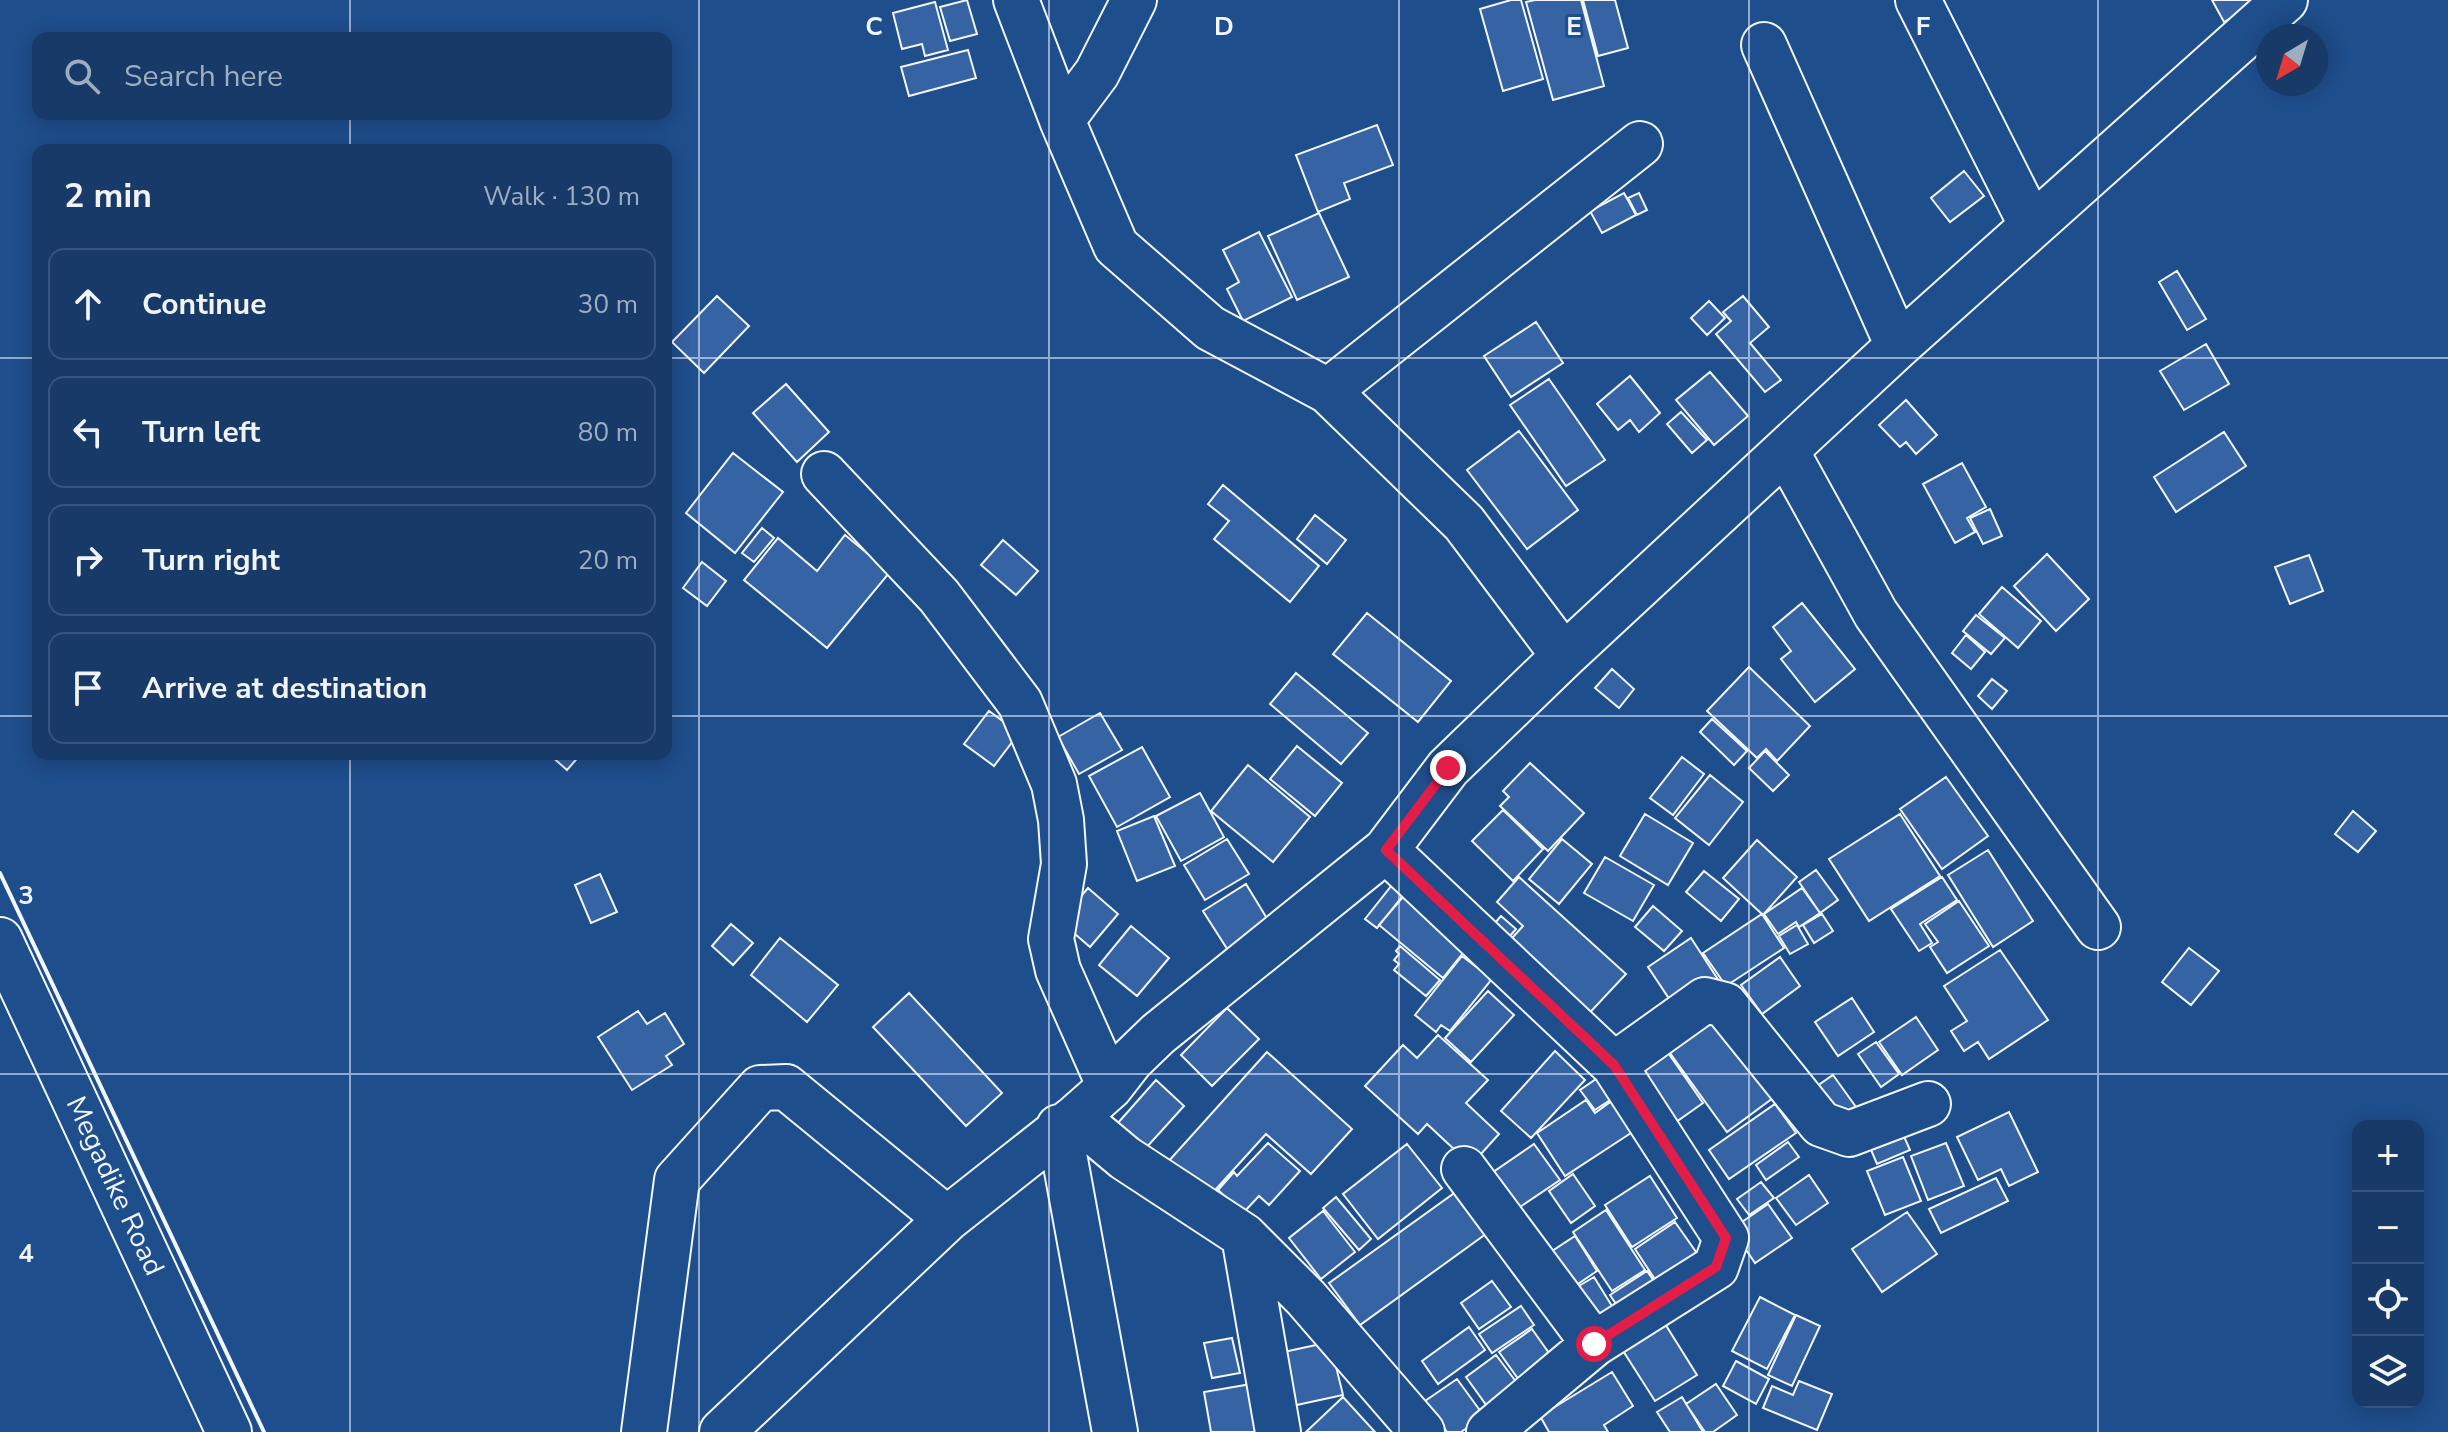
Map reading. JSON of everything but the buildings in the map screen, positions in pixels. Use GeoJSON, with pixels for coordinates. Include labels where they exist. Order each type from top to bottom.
{"type":"FeatureCollection","features":[{"type":"Feature","properties":{"kind":"street"},"geometry":{"type":"LineString","coordinates":[[1016,0],[1062,120],[1116,246],[1210,328],[1328,391],[1464,523],[1564,656]]}},
{"type":"Feature","properties":{"kind":"street"},"geometry":{"type":"LineString","coordinates":[[1062,120],[1097,73],[1134,0]]}},
{"type":"Feature","properties":{"kind":"street"},"geometry":{"type":"LineString","coordinates":[[1918,0],[2032,226]]}},
{"type":"Feature","properties":{"kind":"street"},"geometry":{"type":"LineString","coordinates":[[722,1432],[947,1219],[1110,1087],[1131,1060],[1158,1034],[1386,850],[1448,768],[1564,656],[1898,346],[2285,0]]}},
{"type":"Feature","properties":{"kind":"street"},"geometry":{"type":"LineString","coordinates":[[1764,45],[1898,346]]}},
{"type":"Feature","properties":{"kind":"street"},"geometry":{"type":"LineString","coordinates":[[1328,391],[1640,144]]}},
{"type":"Feature","properties":{"kind":"street"},"geometry":{"type":"LineString","coordinates":[[1786,451],[1876,614],[2098,927]]}},
{"type":"Feature","properties":{"kind":"street"},"geometry":{"type":"LineString","coordinates":[[824,474],[939,596],[1020,703],[1054,784],[1061,820],[1064,864],[1051,939],[1058,970],[1110,1087]]}},
{"type":"Feature","properties":{"kind":"street"},"geometry":{"type":"LineString","coordinates":[[1386,850],[1614,1065],[1726,1238],[1716,1267],[1594,1344],[1489,1432]]}},
{"type":"Feature","properties":{"kind":"street","name":"Megadike Road"},"geometry":{"type":"LineString","coordinates":[[0,940],[11,978],[229,1432]]}},
{"type":"Feature","properties":{"kind":"street"},"geometry":{"type":"LineString","coordinates":[[1614,1065],[1705,1000],[1725,1005],[1821,1124],[1849,1134],[1928,1104]]}},
{"type":"Feature","properties":{"kind":"street"},"geometry":{"type":"LineString","coordinates":[[644,1432],[677,1180],[760,1088],[786,1087],[947,1219]]}},
{"type":"Feature","properties":{"kind":"street"},"geometry":{"type":"LineString","coordinates":[[1068,1122],[1244,1236],[1306,1298],[1422,1432]]}},
{"type":"Feature","properties":{"kind":"street"},"geometry":{"type":"LineString","coordinates":[[1068,1122],[1115,1432]]}},
{"type":"Feature","properties":{"kind":"street"},"geometry":{"type":"LineString","coordinates":[[1464,1169],[1594,1344]]}},
{"type":"Feature","properties":{"kind":"street"},"geometry":{"type":"LineString","coordinates":[[1244,1236],[1278,1432]]}},
{"type":"Feature","properties":{"kind":"wall"},"geometry":{"type":"LineString","coordinates":[[0,873],[264,1432]]}},
{"type":"Feature","properties":{"kind":"route"},"geometry":{"type":"LineString","coordinates":[[1448,768],[1386,850],[1614,1065],[1726,1238],[1716,1267],[1594,1344]]}}]}
